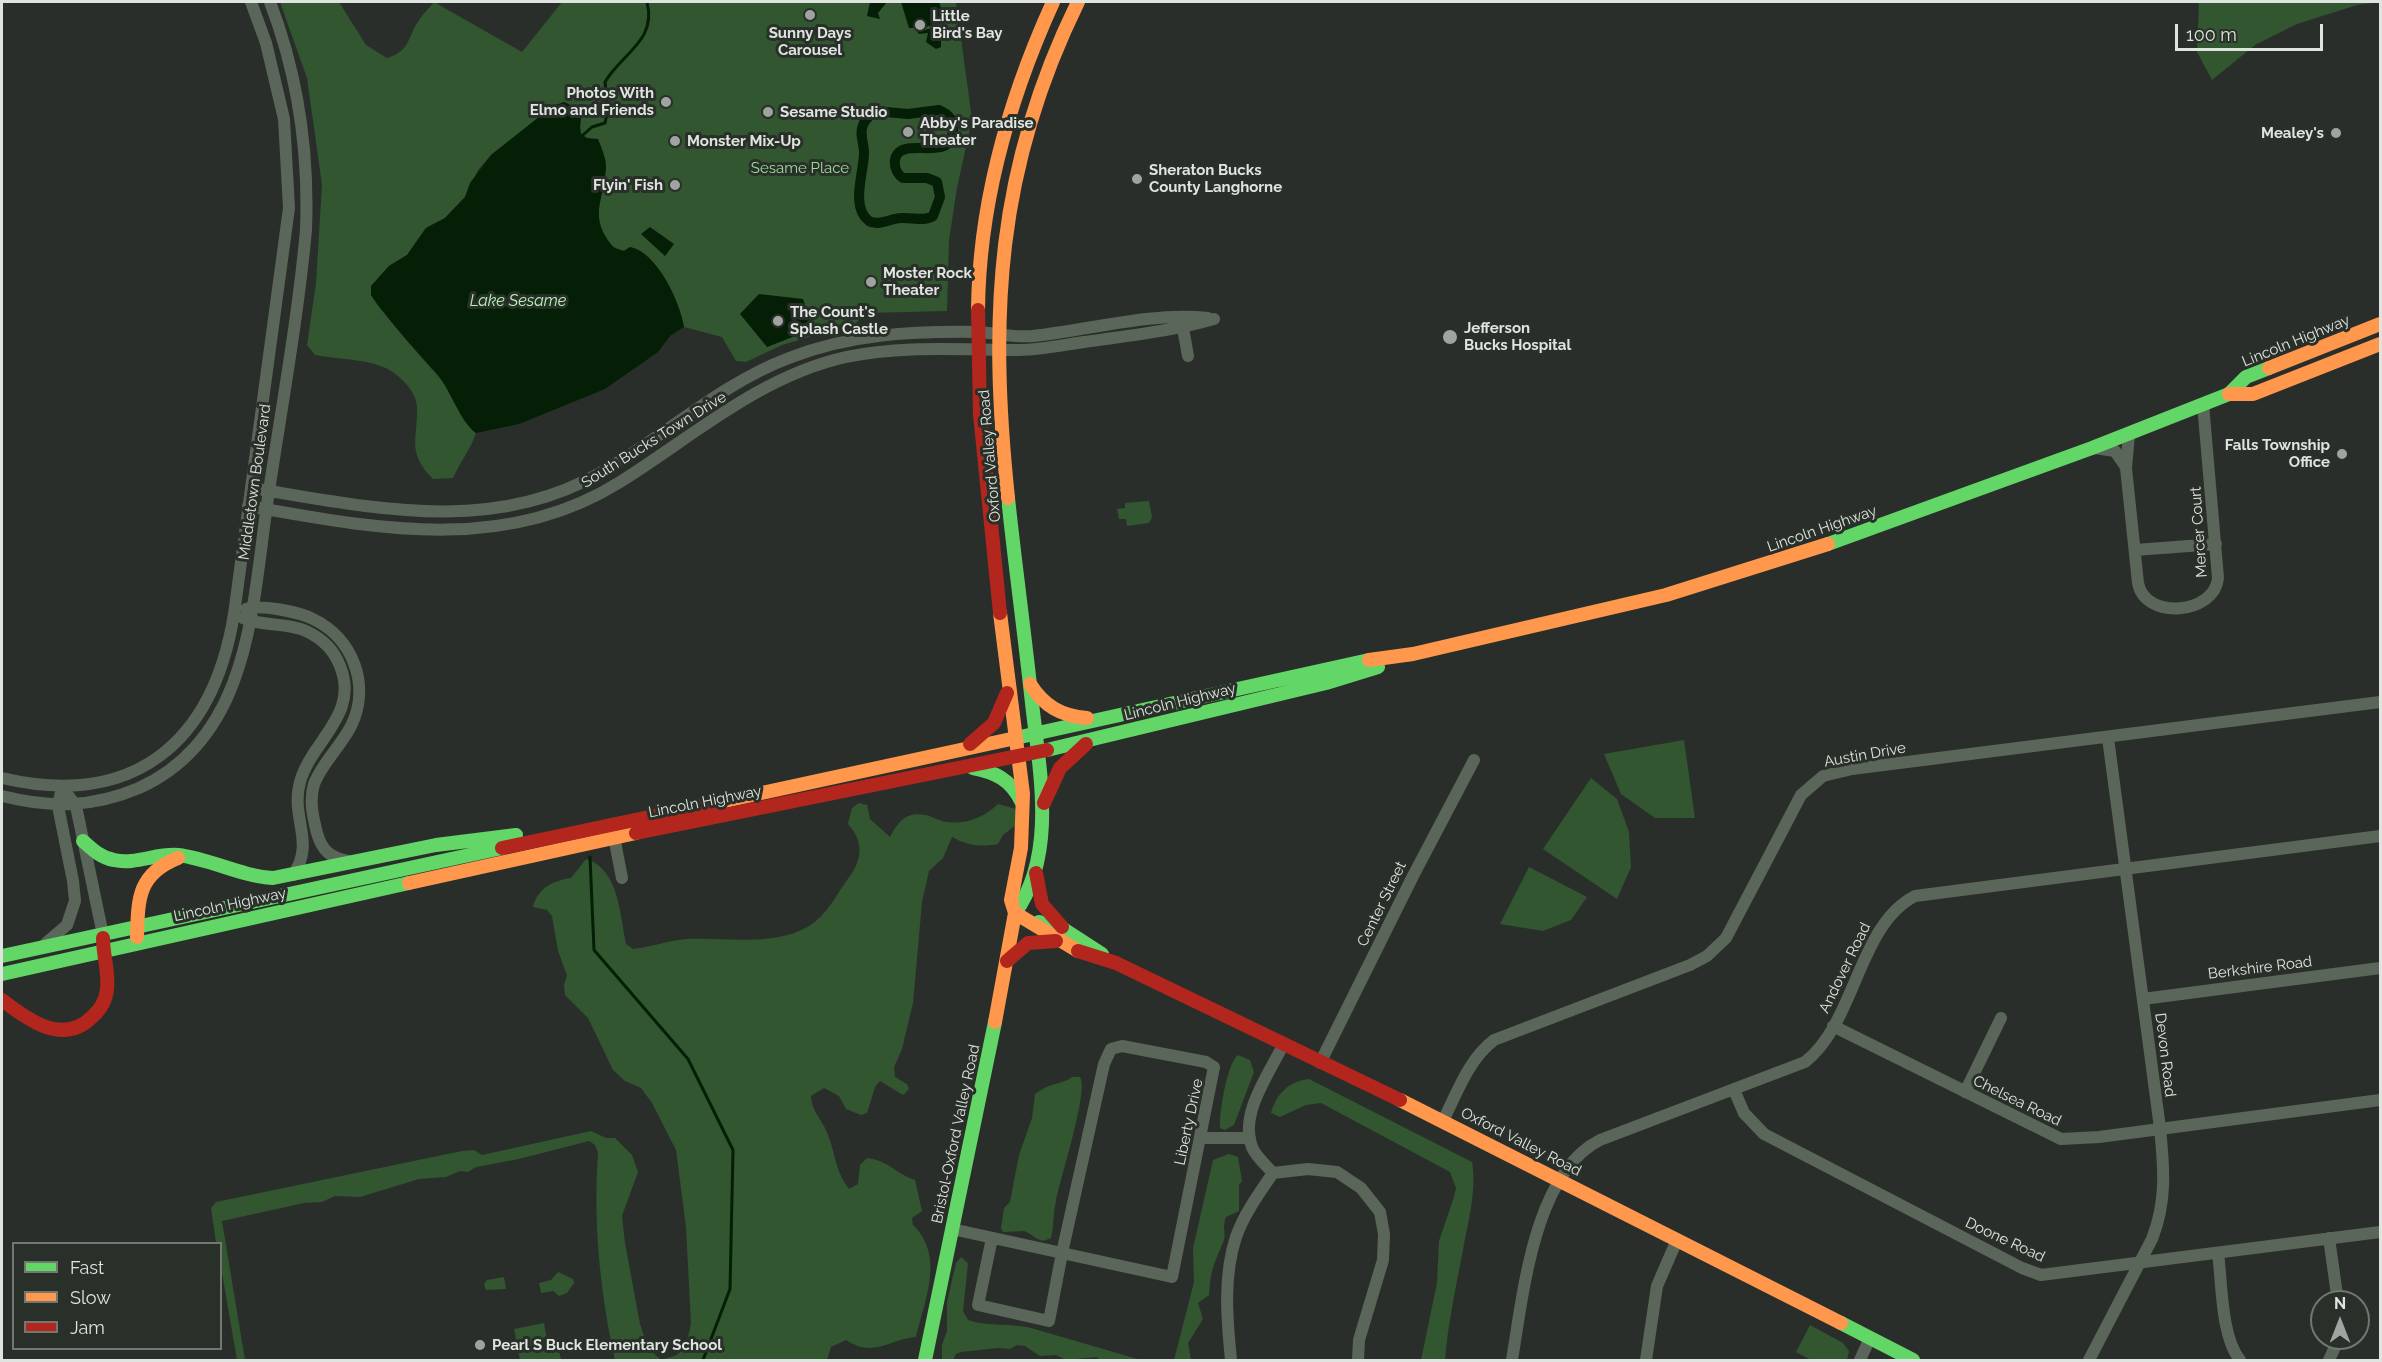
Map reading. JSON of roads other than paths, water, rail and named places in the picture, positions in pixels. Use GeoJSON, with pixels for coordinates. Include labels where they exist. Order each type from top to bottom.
{"type":"FeatureCollection","features":[{"type":"Feature","properties":{"kind":"main road","name":"Oxford Valley Road"},"geometry":{"type":"LineString","coordinates":[[1053,2],[1020,80],[997,157],[980,262],[976,332],[980,414],[1008,688],[1024,813],[1021,848],[1011,900],[1015,913],[1056,941],[1074,950],[1112,961]]}},
{"type":"Feature","properties":{"kind":"main road","name":"Oxford Valley Road"},"geometry":{"type":"LineString","coordinates":[[1015,913],[1024,902],[1036,869],[1041,813],[1005,445],[998,349],[1003,248],[1018,162],[1039,92],[1078,2]]}},
{"type":"Feature","properties":{"kind":"main road","name":"Lincoln Highway"},"geometry":{"type":"LineString","coordinates":[[2229,394],[2246,377],[2380,324]]}},
{"type":"Feature","properties":{"kind":"main road","name":"Lincoln Highway"},"geometry":{"type":"LineString","coordinates":[[2,974],[962,749],[1349,663],[1413,654],[1719,580],[1849,537],[2092,448],[2229,394],[2253,394],[2380,344]]}},
{"type":"Feature","properties":{"kind":"main road","name":"Lincoln Highway"},"geometry":{"type":"LineString","coordinates":[[2,956],[586,837],[614,837],[1093,740],[1352,676],[1413,654]]}},
{"type":"Feature","properties":{"kind":"main road"},"geometry":{"type":"LineString","coordinates":[[1029,681],[1037,697],[1054,712],[1074,717],[1104,719]]}},
{"type":"Feature","properties":{"kind":"main road"},"geometry":{"type":"LineString","coordinates":[[962,749],[995,724],[1003,708],[1008,688]]}},
{"type":"Feature","properties":{"kind":"main road"},"geometry":{"type":"LineString","coordinates":[[1041,813],[1047,791],[1060,768],[1093,740]]}},
{"type":"Feature","properties":{"kind":"main road"},"geometry":{"type":"LineString","coordinates":[[965,767],[993,772],[1012,784],[1018,793],[1024,813]]}},
{"type":"Feature","properties":{"kind":"main road"},"geometry":{"type":"LineString","coordinates":[[83,841],[101,857],[112,862],[169,854],[206,859],[252,876],[273,878],[453,840],[586,837]]}},
{"type":"Feature","properties":{"kind":"main road"},"geometry":{"type":"LineString","coordinates":[[137,942],[137,903],[147,879],[168,862],[191,857]]}},
{"type":"Feature","properties":{"kind":"main road"},"geometry":{"type":"LineString","coordinates":[[1036,869],[1042,904],[1051,918],[1065,930]]}},
{"type":"Feature","properties":{"kind":"main road","name":"Oxford Valley Road"},"geometry":{"type":"LineString","coordinates":[[1015,913],[1065,930],[1112,961],[1443,1121],[1913,1360]]}},
{"type":"Feature","properties":{"kind":"main road","name":"Bristol-Oxford Valley Road"},"geometry":{"type":"LineString","coordinates":[[925,1360],[1015,913]]}},
{"type":"Feature","properties":{"kind":"main road"},"geometry":{"type":"LineString","coordinates":[[2,1000],[42,1028],[61,1031],[76,1028],[96,1013],[105,998],[107,978],[102,950],[103,935]]}},
{"type":"Feature","properties":{"kind":"main road"},"geometry":{"type":"LineString","coordinates":[[1006,961],[1014,951],[1028,942],[1056,941]]}},
{"type":"Feature","properties":{"kind":"street","name":"Middletown Boulevard"},"geometry":{"type":"LineString","coordinates":[[2,778],[62,787],[85,785],[131,772],[170,748],[180,738],[205,706],[219,678],[234,614],[289,207],[284,118],[266,43],[251,2]]}},
{"type":"Feature","properties":{"kind":"street","name":"Middletown Boulevard"},"geometry":{"type":"LineString","coordinates":[[2,796],[58,806],[76,806],[127,793],[153,781],[198,746],[217,720],[242,657],[252,607],[304,250],[307,196],[305,150],[295,84],[270,2]]}},
{"type":"Feature","properties":{"kind":"street","name":"South Bucks Town Drive"},"geometry":{"type":"LineString","coordinates":[[248,506],[396,528],[441,531],[512,525],[552,514],[600,494],[766,387],[810,368],[879,351],[1030,350],[1183,328],[1214,319],[1179,316],[1029,336],[976,332],[907,332],[859,338],[791,357],[739,382],[600,473],[540,500],[509,507],[465,513],[424,513],[251,488]]}},
{"type":"Feature","properties":{"kind":"street"},"geometry":{"type":"LineString","coordinates":[[1183,328],[1188,356]]}},
{"type":"Feature","properties":{"kind":"street","name":"Mercer Court"},"geometry":{"type":"LineString","coordinates":[[2129,434],[2126,468],[2142,595],[2155,606],[2199,604],[2213,595],[2218,578],[2203,404]]}},
{"type":"Feature","properties":{"kind":"street"},"geometry":{"type":"LineString","coordinates":[[2092,448],[2115,451],[2126,468]]}},
{"type":"Feature","properties":{"kind":"street"},"geometry":{"type":"LineString","coordinates":[[2135,550],[2216,544]]}},
{"type":"Feature","properties":{"kind":"street"},"geometry":{"type":"LineString","coordinates":[[234,614],[252,607],[300,614],[321,623],[338,636],[356,666],[359,688],[356,714],[343,740],[315,783],[311,803],[323,849],[334,858],[352,862]]}},
{"type":"Feature","properties":{"kind":"street"},"geometry":{"type":"LineString","coordinates":[[234,614],[249,621],[296,628],[313,635],[333,653],[344,680],[342,710],[331,732],[307,766],[298,790],[298,816],[304,853],[293,875]]}},
{"type":"Feature","properties":{"kind":"street","name":"Austin Drive"},"geometry":{"type":"LineString","coordinates":[[1443,1121],[1470,1066],[1483,1048],[1494,1040],[1690,964],[1719,947],[1737,922],[1801,795],[1823,776],[1852,769],[2380,702]]}},
{"type":"Feature","properties":{"kind":"street","name":"Devon Road"},"geometry":{"type":"LineString","coordinates":[[2089,1360],[2152,1239],[2163,1204],[2165,1175],[2108,738]]}},
{"type":"Feature","properties":{"kind":"street","name":"Center Street"},"geometry":{"type":"LineString","coordinates":[[1320,1062],[1474,760]]}},
{"type":"Feature","properties":{"kind":"street"},"geometry":{"type":"LineString","coordinates":[[62,787],[76,806],[103,935]]}},
{"type":"Feature","properties":{"kind":"street"},"geometry":{"type":"LineString","coordinates":[[37,949],[52,939],[66,925],[75,901],[74,881],[58,806],[62,787]]}},
{"type":"Feature","properties":{"kind":"street","name":"Andover Road"},"geometry":{"type":"LineString","coordinates":[[1512,1360],[1533,1245],[1560,1180],[1575,1157],[1589,1145],[1805,1062],[1821,1046],[1833,1026],[1888,917],[1905,901],[1915,896],[2380,836]]}},
{"type":"Feature","properties":{"kind":"street"},"geometry":{"type":"LineString","coordinates":[[614,837],[622,878]]}},
{"type":"Feature","properties":{"kind":"street","name":"Berkshire Road"},"geometry":{"type":"LineString","coordinates":[[2143,999],[2380,968]]}},
{"type":"Feature","properties":{"kind":"street"},"geometry":{"type":"LineString","coordinates":[[1965,1092],[2001,1018]]}},
{"type":"Feature","properties":{"kind":"street","name":"Chelsea Road"},"geometry":{"type":"LineString","coordinates":[[1833,1026],[2061,1139],[2099,1137],[2380,1100]]}},
{"type":"Feature","properties":{"kind":"street"},"geometry":{"type":"LineString","coordinates":[[1273,1173],[1252,1149],[1248,1127],[1252,1111],[1283,1045]]}},
{"type":"Feature","properties":{"kind":"street","name":"Liberty Drive"},"geometry":{"type":"LineString","coordinates":[[952,1229],[1062,1253],[1172,1276],[1214,1067],[1206,1062],[1122,1046],[1111,1049],[1104,1064],[1062,1253]]}},
{"type":"Feature","properties":{"kind":"street","name":"Doone Road"},"geometry":{"type":"LineString","coordinates":[[1734,1090],[1744,1113],[1764,1134],[2022,1268],[2041,1275],[2380,1232]]}},
{"type":"Feature","properties":{"kind":"street"},"geometry":{"type":"LineString","coordinates":[[1201,1138],[1250,1138]]}},
{"type":"Feature","properties":{"kind":"street"},"geometry":{"type":"LineString","coordinates":[[1231,1360],[1227,1322],[1228,1275],[1236,1236],[1254,1200],[1273,1173],[1308,1169],[1337,1172],[1361,1188],[1380,1212],[1384,1234],[1383,1260],[1359,1340],[1358,1360]]}},
{"type":"Feature","properties":{"kind":"street"},"geometry":{"type":"LineString","coordinates":[[992,1238],[978,1305],[1049,1322],[1062,1253]]}},
{"type":"Feature","properties":{"kind":"street"},"geometry":{"type":"LineString","coordinates":[[2329,1238],[2336,1290]]}},
{"type":"Feature","properties":{"kind":"street"},"geometry":{"type":"LineString","coordinates":[[1646,1360],[1657,1286],[1677,1240]]}},
{"type":"Feature","properties":{"kind":"street"},"geometry":{"type":"LineString","coordinates":[[2218,1253],[2231,1347],[2240,1360]]}},
{"type":"Feature","properties":{"kind":"street"},"geometry":{"type":"LineString","coordinates":[[1860,1360],[1870,1338]]}},
{"type":"Feature","properties":{"kind":"water"},"geometry":{"type":"Polygon","coordinates":[[[870,2],[887,2],[878,13],[880,19],[867,16],[870,2]]]}},
{"type":"Feature","properties":{"kind":"water","name":"Little Bird's Bay"},"geometry":{"type":"Polygon","coordinates":[[[901,2],[939,2],[942,10],[936,24],[919,29],[920,31],[941,26],[941,47],[936,49],[926,42],[928,33],[919,34],[914,28],[909,28],[901,2]]]}},
{"type":"Feature","properties":{"kind":"water","name":"Lake Sesame"},"geometry":{"type":"Polygon","coordinates":[[[564,102],[581,112],[580,132],[585,137],[598,139],[603,153],[606,167],[599,218],[606,237],[614,248],[624,251],[630,247],[640,251],[658,268],[678,305],[684,327],[670,336],[658,352],[605,389],[519,424],[476,433],[460,414],[438,375],[377,304],[371,295],[371,286],[389,266],[407,255],[426,228],[445,218],[465,197],[470,183],[491,155],[553,106],[564,102]]]}},
{"type":"Feature","properties":{"kind":"water"},"geometry":{"type":"Polygon","coordinates":[[[650,227],[674,244],[665,256],[641,234],[650,227]]]}},
{"type":"Feature","properties":{"kind":"water","name":"The Count's Splash Castle"},"geometry":{"type":"Polygon","coordinates":[[[759,294],[803,299],[810,319],[808,331],[767,347],[740,314],[759,294]]]}},
{"type":"Feature","properties":{"kind":"waterway"},"geometry":{"type":"LineString","coordinates":[[583,135],[592,127],[605,123],[608,109],[605,82],[643,37],[649,15],[647,2]]}},
{"type":"Feature","properties":{"kind":"waterway"},"geometry":{"type":"LineString","coordinates":[[939,110],[952,121],[952,136],[949,143],[937,148],[906,149],[897,154],[895,158],[895,167],[903,178],[927,178],[937,182],[940,197],[933,216],[922,219],[897,218],[876,223],[869,221],[863,215],[859,198],[864,153],[861,132],[865,121],[875,111],[908,114],[939,110]]}},
{"type":"Feature","properties":{"kind":"waterway"},"geometry":{"type":"LineString","coordinates":[[590,857],[594,950],[688,1059],[733,1150],[730,1289],[703,1360]]}},
{"type":"Feature","properties":{"kind":"place","name":"Sunny Days Carousel"},"geometry":{"type":"Point","coordinates":[810,15]}},
{"type":"Feature","properties":{"kind":"place","name":"Little Bird's Bay"},"geometry":{"type":"Point","coordinates":[920,25]}},
{"type":"Feature","properties":{"kind":"place","name":"Photos With Elmo and Friends"},"geometry":{"type":"Point","coordinates":[666,102]}},
{"type":"Feature","properties":{"kind":"place","name":"Sesame Studio"},"geometry":{"type":"Point","coordinates":[768,112]}},
{"type":"Feature","properties":{"kind":"place","name":"Abby's Paradise Theater"},"geometry":{"type":"Point","coordinates":[908,132]}},
{"type":"Feature","properties":{"kind":"place","name":"Mealey's"},"geometry":{"type":"Point","coordinates":[2336,133]}},
{"type":"Feature","properties":{"kind":"place","name":"Monster Mix-Up"},"geometry":{"type":"Point","coordinates":[675,141]}},
{"type":"Feature","properties":{"kind":"place","name":"Sheraton Bucks County Langhorne"},"geometry":{"type":"Point","coordinates":[1137,179]}},
{"type":"Feature","properties":{"kind":"place","name":"Flyin' Fish"},"geometry":{"type":"Point","coordinates":[675,185]}},
{"type":"Feature","properties":{"kind":"place","name":"Moster Rock Theater"},"geometry":{"type":"Point","coordinates":[871,282]}},
{"type":"Feature","properties":{"kind":"place","name":"The Count's Splash Castle"},"geometry":{"type":"Point","coordinates":[778,321]}},
{"type":"Feature","properties":{"kind":"place","name":"Jefferson Bucks Hospital"},"geometry":{"type":"Point","coordinates":[1450,337]}},
{"type":"Feature","properties":{"kind":"place","name":"Falls Township Office"},"geometry":{"type":"Point","coordinates":[2342,454]}},
{"type":"Feature","properties":{"kind":"place","name":"Pearl S Buck Elementary School"},"geometry":{"type":"Point","coordinates":[480,1345]}},
{"type":"Feature","properties":{"kind":"park label","name":"Sesame Place"},"geometry":{"type":"Point","coordinates":[800,168]}}]}
